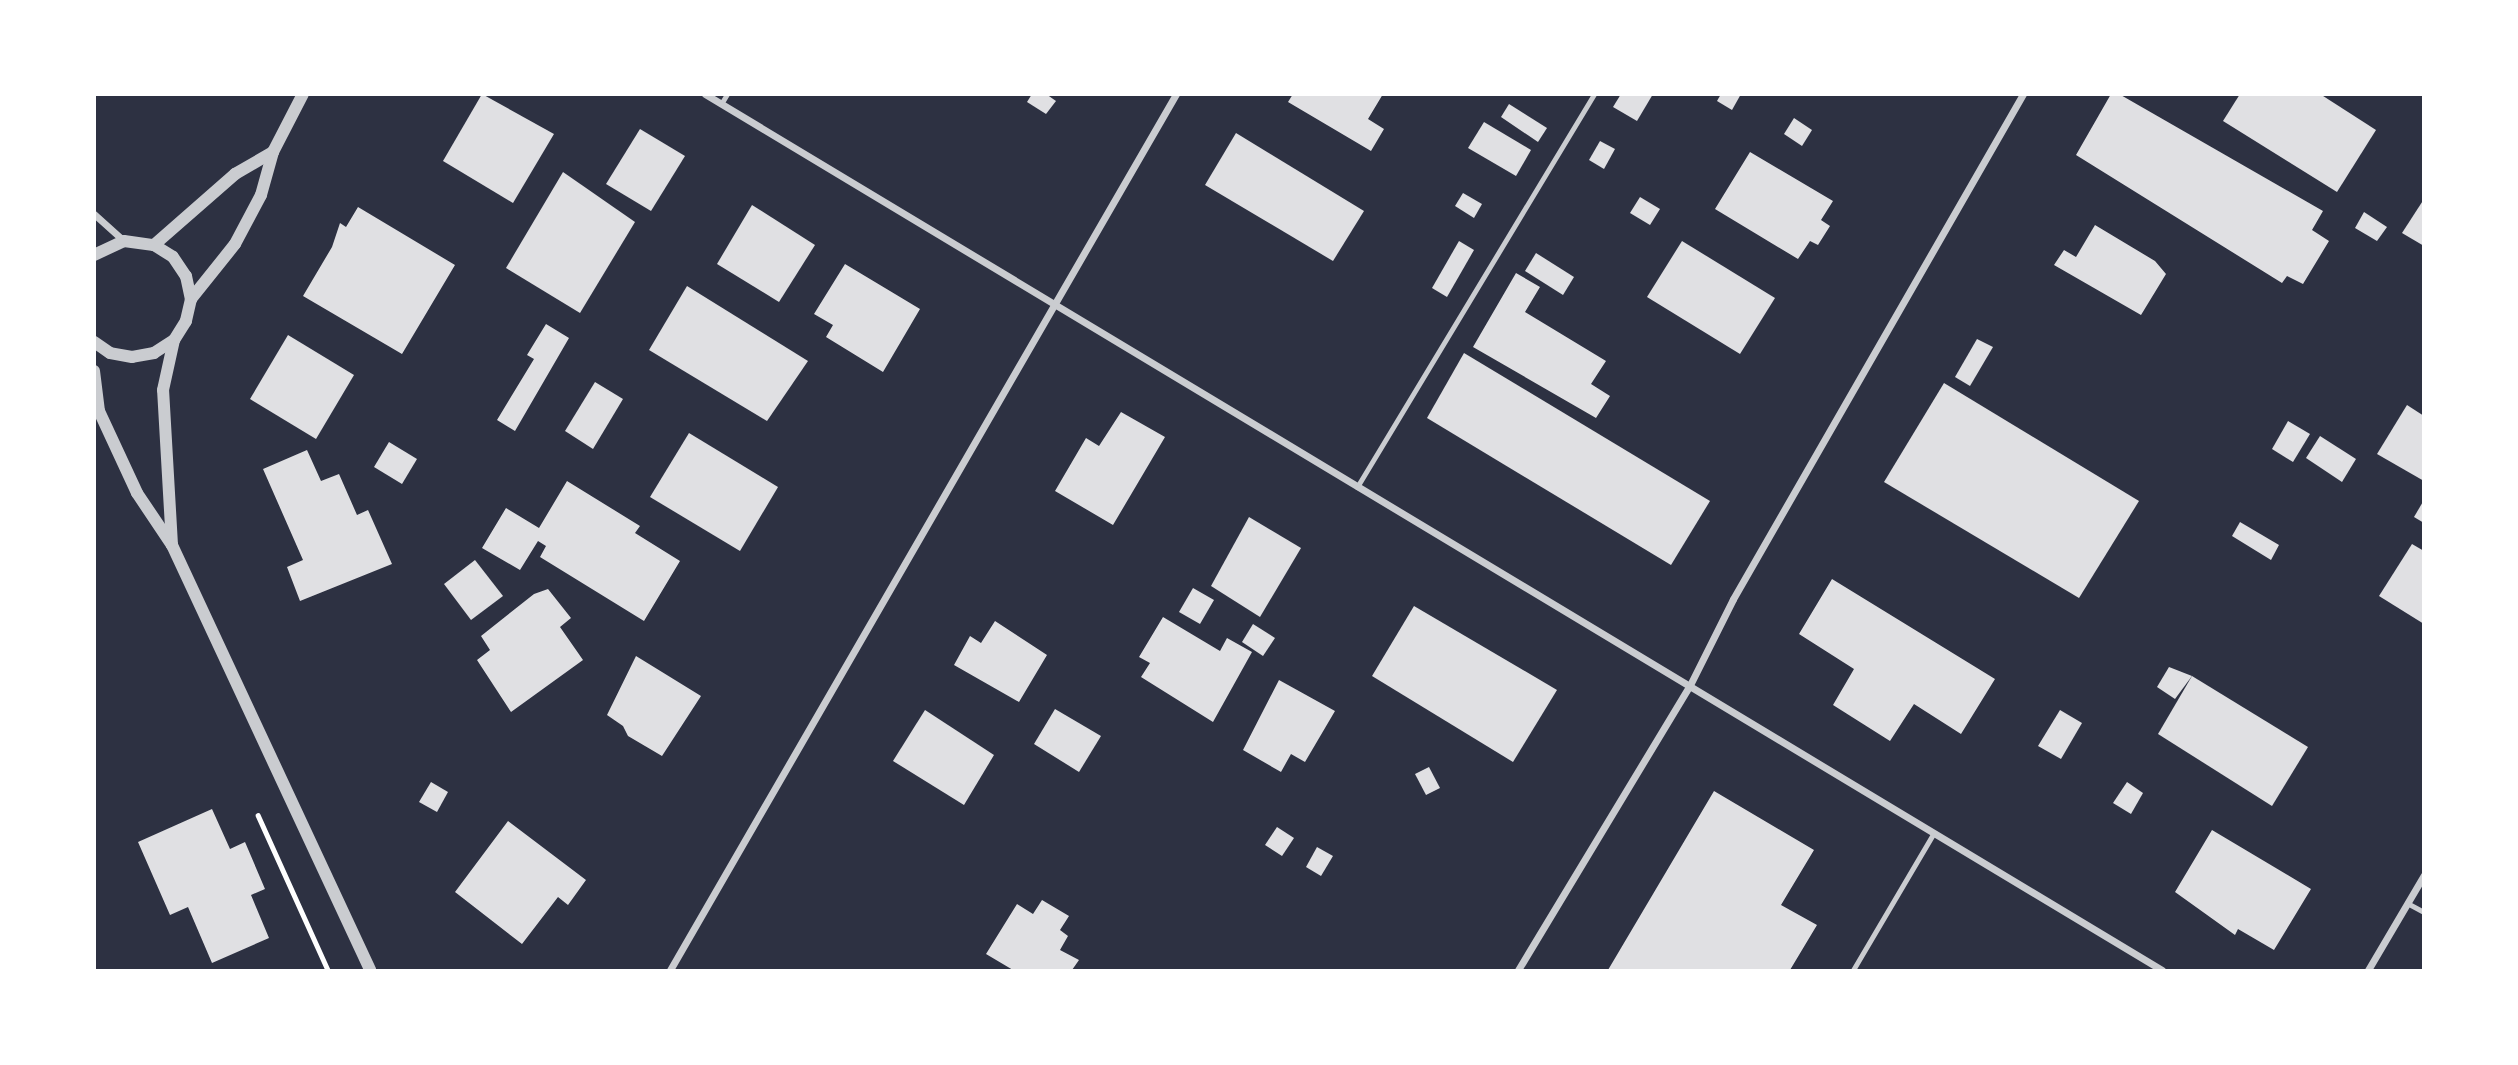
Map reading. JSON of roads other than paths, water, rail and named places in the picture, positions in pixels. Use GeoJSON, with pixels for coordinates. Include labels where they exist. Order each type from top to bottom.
{"type":"FeatureCollection","features":[{"type":"Feature","properties":{"kind":"street"},"geometry":{"type":"LineString","coordinates":[[172,545],[163,390],[174,340],[186,321],[191,299],[235,244],[261,195],[272,152],[303,94]]}},
{"type":"Feature","properties":{"kind":"street"},"geometry":{"type":"LineString","coordinates":[[705,94],[2162,971]]}},
{"type":"Feature","properties":{"kind":"street"},"geometry":{"type":"LineString","coordinates":[[670,971],[1176,94]]}},
{"type":"Feature","properties":{"kind":"street"},"geometry":{"type":"LineString","coordinates":[[1518,971],[1689,687],[1733,599],[2023,94]]}},
{"type":"Feature","properties":{"kind":"street"},"geometry":{"type":"LineString","coordinates":[[154,244],[235,174],[272,152]]}},
{"type":"Feature","properties":{"kind":"street"},"geometry":{"type":"LineString","coordinates":[[94,214],[124,241]]}},
{"type":"Feature","properties":{"kind":"street"},"geometry":{"type":"LineString","coordinates":[[94,255],[124,241],[154,244],[180,267],[191,299]]}},
{"type":"Feature","properties":{"kind":"street"},"geometry":{"type":"LineString","coordinates":[[94,342],[110,353],[132,357],[154,353],[174,340]]}},
{"type":"Feature","properties":{"kind":"street"},"geometry":{"type":"LineString","coordinates":[[94,371],[99,411],[137,493],[172,545],[370,971]]}},
{"type":"Feature","properties":{"kind":"street"},"geometry":{"type":"LineString","coordinates":[[2368,971],[2424,875]]}},
{"type":"Feature","properties":{"kind":"lane"},"geometry":{"type":"LineString","coordinates":[[721,104],[727,94]]}},
{"type":"Feature","properties":{"kind":"lane"},"geometry":{"type":"LineString","coordinates":[[1357,487],[1594,94]]}},
{"type":"Feature","properties":{"kind":"lane"},"geometry":{"type":"LineString","coordinates":[[1853,971],[1933,834]]}},
{"type":"Feature","properties":{"kind":"lane"},"geometry":{"type":"LineString","coordinates":[[2407,903],[2424,912]]}}]}
